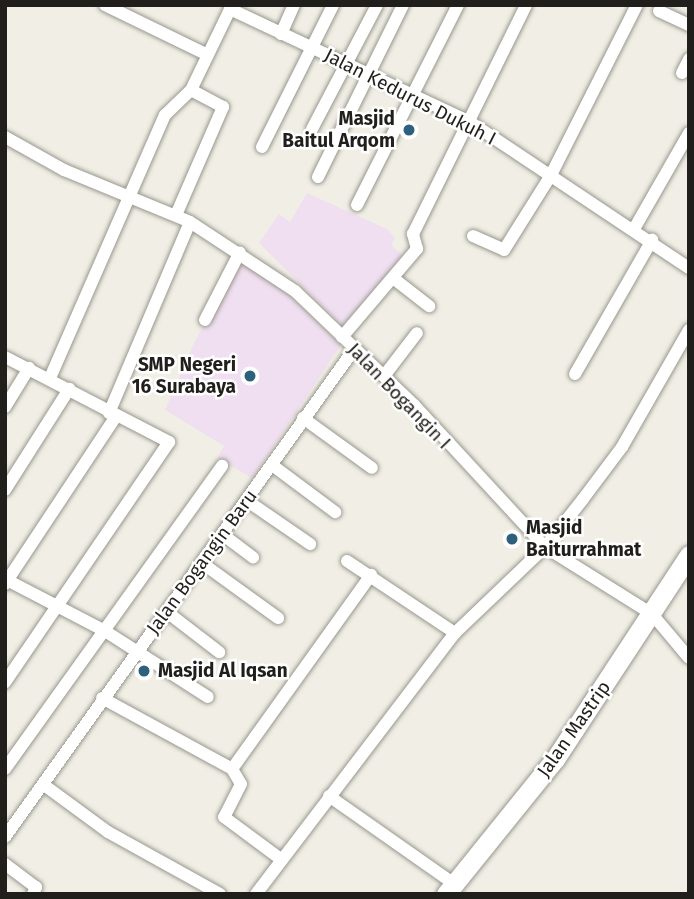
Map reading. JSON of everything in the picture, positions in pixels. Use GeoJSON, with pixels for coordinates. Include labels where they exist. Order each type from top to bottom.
{"type":"FeatureCollection","features":[{"type":"Feature","properties":{"kind":"main road","name":"Jalan Mastrip"},"geometry":{"type":"LineString","coordinates":[[450,889],[555,760],[689,555]]}},
{"type":"Feature","properties":{"kind":"street"},"geometry":{"type":"LineString","coordinates":[[105,5],[208,55]]}},
{"type":"Feature","properties":{"kind":"street"},"geometry":{"type":"LineString","coordinates":[[281,34],[294,5]]}},
{"type":"Feature","properties":{"kind":"street"},"geometry":{"type":"LineString","coordinates":[[262,147],[333,5]]}},
{"type":"Feature","properties":{"kind":"street"},"geometry":{"type":"LineString","coordinates":[[312,129],[377,5]]}},
{"type":"Feature","properties":{"kind":"street"},"geometry":{"type":"LineString","coordinates":[[318,177],[372,75],[403,5]]}},
{"type":"Feature","properties":{"kind":"street"},"geometry":{"type":"LineString","coordinates":[[357,205],[458,5]]}},
{"type":"Feature","properties":{"kind":"street"},"geometry":{"type":"LineString","coordinates":[[342,337],[417,249],[413,238],[526,5]]}},
{"type":"Feature","properties":{"kind":"street"},"geometry":{"type":"LineString","coordinates":[[473,236],[504,250],[551,175],[637,5]]}},
{"type":"Feature","properties":{"kind":"street"},"geometry":{"type":"LineString","coordinates":[[50,378],[132,197],[165,115],[191,90],[231,7]]}},
{"type":"Feature","properties":{"kind":"street","name":"Jalan Kedurus Dukuh I"},"geometry":{"type":"LineString","coordinates":[[231,7],[281,34],[470,122],[652,240],[689,268]]}},
{"type":"Feature","properties":{"kind":"street"},"geometry":{"type":"LineString","coordinates":[[659,11],[689,24]]}},
{"type":"Feature","properties":{"kind":"street"},"geometry":{"type":"LineString","coordinates":[[682,73],[689,59]]}},
{"type":"Feature","properties":{"kind":"street"},"geometry":{"type":"LineString","coordinates":[[176,215],[223,107],[191,90]]}},
{"type":"Feature","properties":{"kind":"street"},"geometry":{"type":"LineString","coordinates":[[634,229],[689,133]]}},
{"type":"Feature","properties":{"kind":"street","name":"Jalan Bogangin I"},"geometry":{"type":"LineString","coordinates":[[5,137],[64,170],[190,222],[240,252],[295,291],[384,376],[545,547],[652,614],[689,658]]}},
{"type":"Feature","properties":{"kind":"street"},"geometry":{"type":"LineString","coordinates":[[6,581],[112,415],[190,222]]}},
{"type":"Feature","properties":{"kind":"street"},"geometry":{"type":"LineString","coordinates":[[575,374],[652,240]]}},
{"type":"Feature","properties":{"kind":"street"},"geometry":{"type":"LineString","coordinates":[[205,320],[240,252]]}},
{"type":"Feature","properties":{"kind":"street"},"geometry":{"type":"LineString","coordinates":[[393,278],[429,306]]}},
{"type":"Feature","properties":{"kind":"street"},"geometry":{"type":"LineString","coordinates":[[256,894],[455,633],[545,547],[622,447],[689,330]]}},
{"type":"Feature","properties":{"kind":"street"},"geometry":{"type":"LineString","coordinates":[[384,376],[417,333]]}},
{"type":"Feature","properties":{"kind":"street","name":"Jalan Bogangin Baru"},"geometry":{"type":"LineString","coordinates":[[6,581],[106,631],[136,653],[355,348]]}},
{"type":"Feature","properties":{"kind":"street"},"geometry":{"type":"LineString","coordinates":[[5,357],[50,378],[112,415],[169,440],[169,444],[60,606],[5,681]]}},
{"type":"Feature","properties":{"kind":"street"},"geometry":{"type":"LineString","coordinates":[[5,407],[29,368]]}},
{"type":"Feature","properties":{"kind":"street"},"geometry":{"type":"LineString","coordinates":[[5,490],[69,389]]}},
{"type":"Feature","properties":{"kind":"street"},"geometry":{"type":"LineString","coordinates":[[303,418],[372,468]]}},
{"type":"Feature","properties":{"kind":"street"},"geometry":{"type":"LineString","coordinates":[[272,465],[335,512]]}},
{"type":"Feature","properties":{"kind":"street"},"geometry":{"type":"LineString","coordinates":[[5,769],[222,466]]}},
{"type":"Feature","properties":{"kind":"street"},"geometry":{"type":"LineString","coordinates":[[246,500],[310,544]]}},
{"type":"Feature","properties":{"kind":"street"},"geometry":{"type":"LineString","coordinates":[[222,534],[253,557]]}},
{"type":"Feature","properties":{"kind":"street"},"geometry":{"type":"LineString","coordinates":[[347,561],[455,633]]}},
{"type":"Feature","properties":{"kind":"street"},"geometry":{"type":"LineString","coordinates":[[202,563],[278,618]]}},
{"type":"Feature","properties":{"kind":"street"},"geometry":{"type":"LineString","coordinates":[[232,769],[371,575]]}},
{"type":"Feature","properties":{"kind":"street"},"geometry":{"type":"LineString","coordinates":[[167,612],[219,652]]}},
{"type":"Feature","properties":{"kind":"street"},"geometry":{"type":"LineString","coordinates":[[5,836],[136,653],[208,697]]}},
{"type":"Feature","properties":{"kind":"street"},"geometry":{"type":"LineString","coordinates":[[102,698],[232,769],[241,784],[224,817],[282,860]]}},
{"type":"Feature","properties":{"kind":"street"},"geometry":{"type":"LineString","coordinates":[[44,785],[108,832],[220,894]]}},
{"type":"Feature","properties":{"kind":"street"},"geometry":{"type":"LineString","coordinates":[[329,796],[450,889]]}},
{"type":"Feature","properties":{"kind":"street"},"geometry":{"type":"LineString","coordinates":[[5,864],[36,887],[33,894]]}},
{"type":"Feature","properties":{"kind":"shaded area"},"geometry":{"type":"Polygon","coordinates":[[[307,193],[387,229],[395,239],[391,245],[406,259],[346,329],[259,243],[279,214],[290,222],[307,193]]]}},
{"type":"Feature","properties":{"kind":"shaded area","name":"SMP Negeri 16 Surabaya"},"geometry":{"type":"Polygon","coordinates":[[[250,258],[341,345],[252,478],[217,458],[224,446],[165,410],[194,343],[239,260],[250,258]]]}},
{"type":"Feature","properties":{"kind":"place","name":"Masjid Baitul Arqom"},"geometry":{"type":"Point","coordinates":[409,130]}},
{"type":"Feature","properties":{"kind":"place","name":"SMP Negeri 16 Surabaya"},"geometry":{"type":"Point","coordinates":[250,376]}},
{"type":"Feature","properties":{"kind":"place","name":"Masjid Baiturrahmat"},"geometry":{"type":"Point","coordinates":[512,539]}},
{"type":"Feature","properties":{"kind":"place","name":"Masjid Al Iqsan"},"geometry":{"type":"Point","coordinates":[144,671]}}]}
